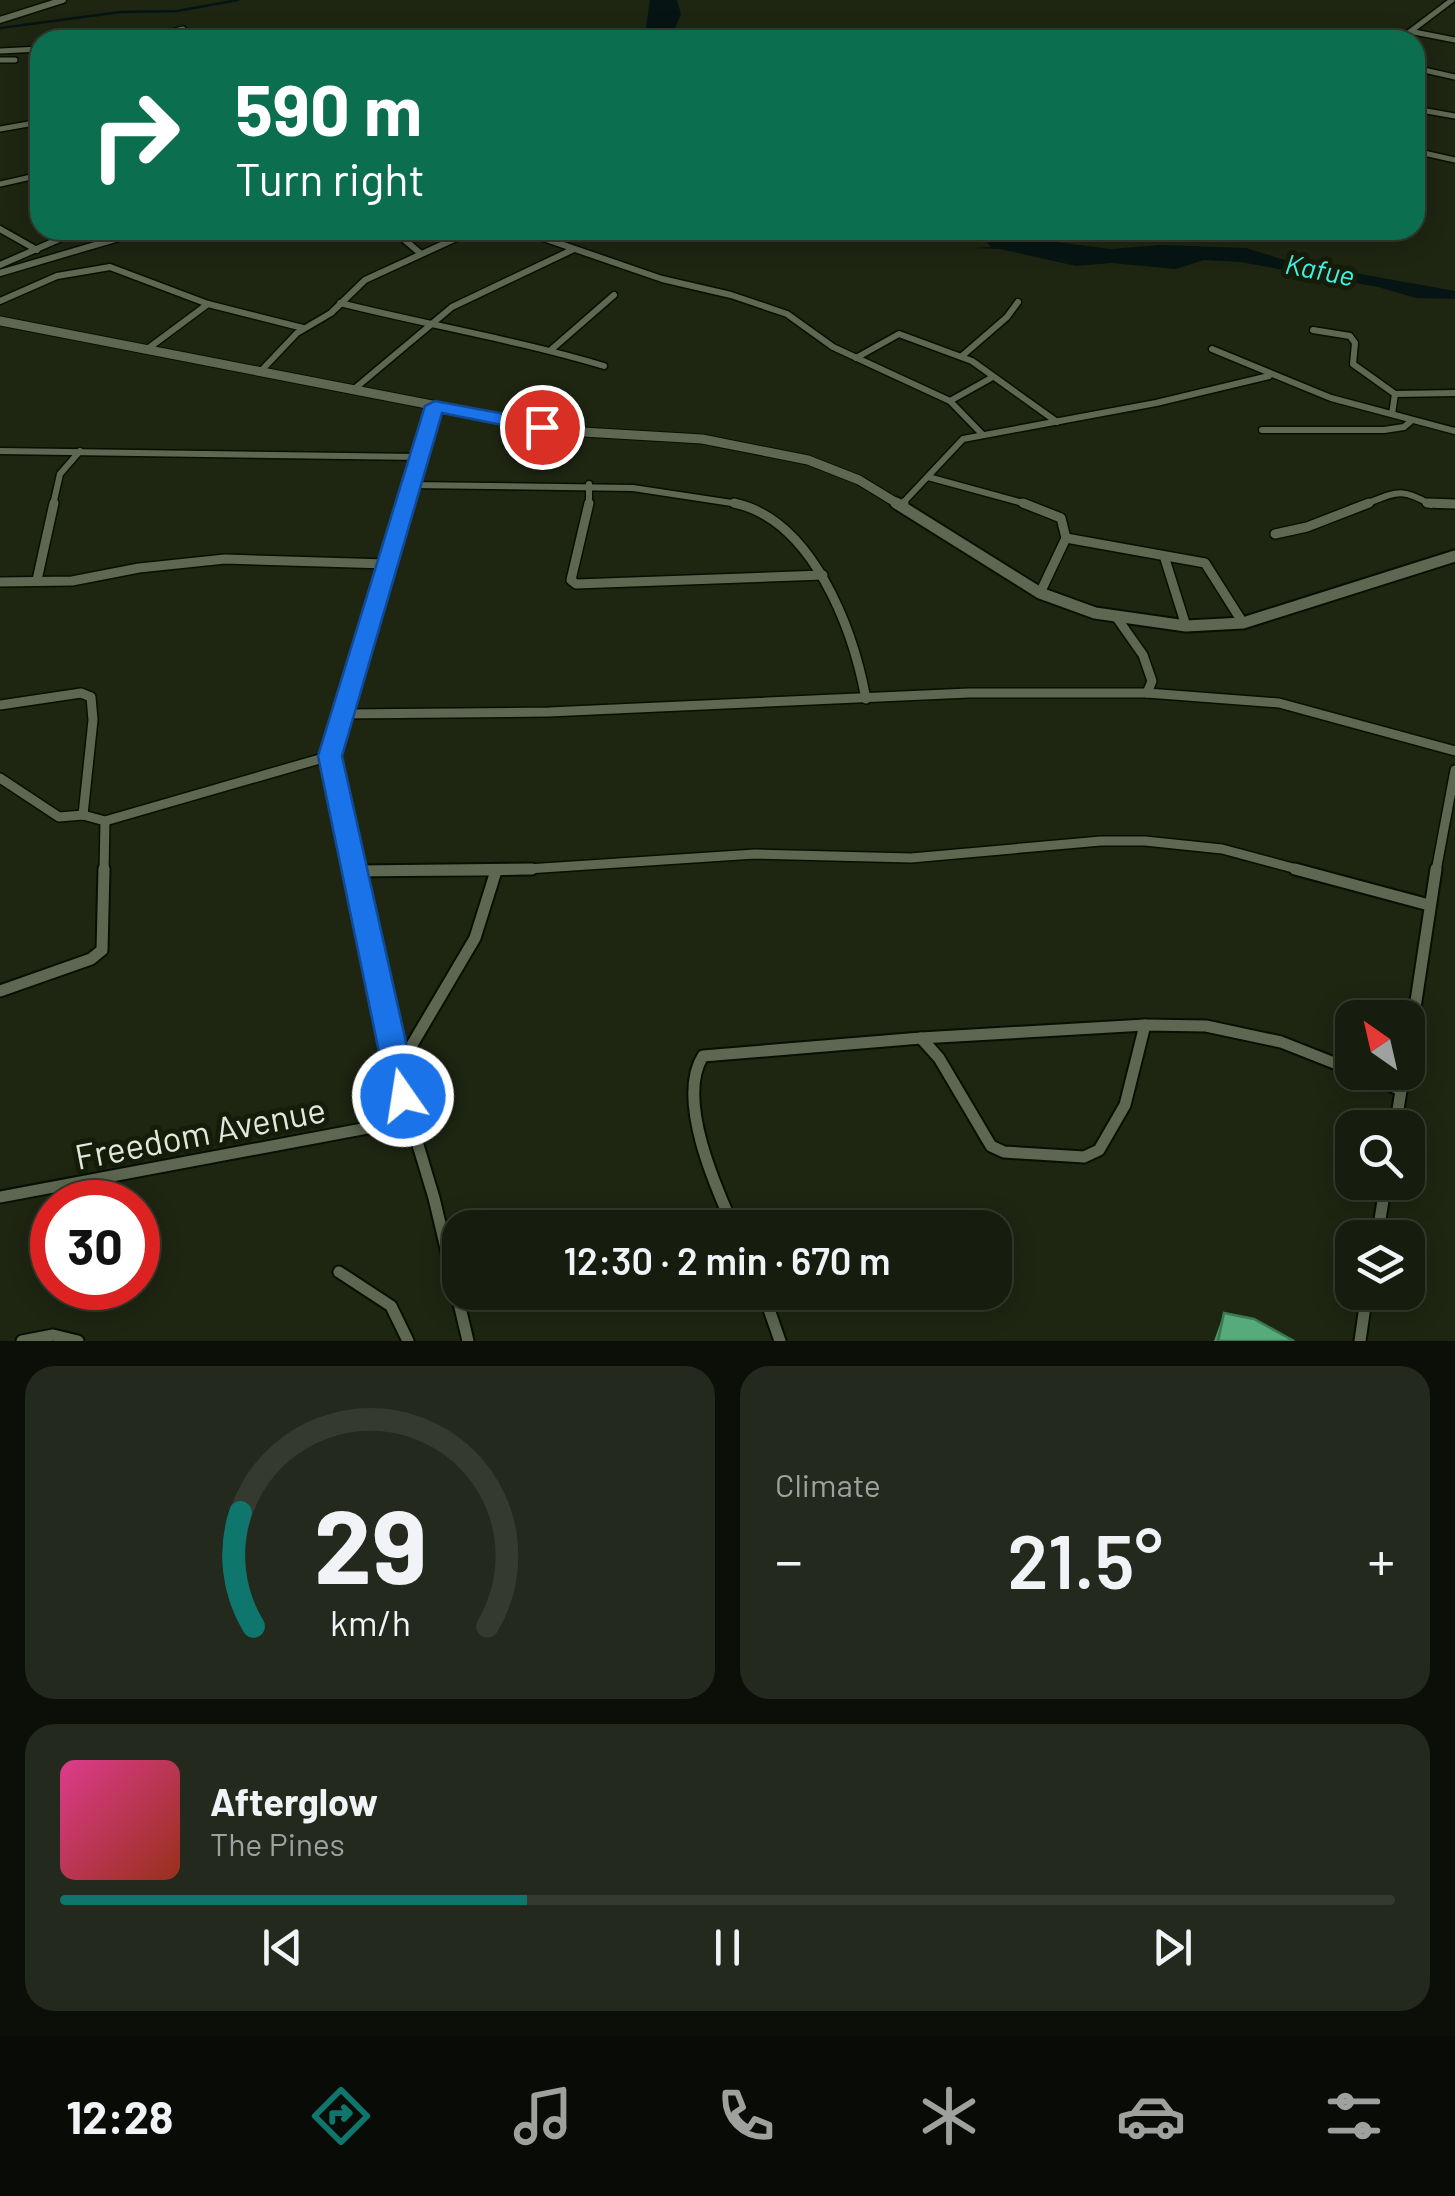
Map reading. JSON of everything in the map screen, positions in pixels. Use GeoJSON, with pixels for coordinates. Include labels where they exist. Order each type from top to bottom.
{"type":"FeatureCollection","features":[{"type":"Feature","properties":{"kind":"street"},"geometry":{"type":"LineString","coordinates":[[0,20],[62,0]]}},
{"type":"Feature","properties":{"kind":"street"},"geometry":{"type":"LineString","coordinates":[[1416,30],[1452,0]]}},
{"type":"Feature","properties":{"kind":"street"},"geometry":{"type":"LineString","coordinates":[[176,30],[183,28]]}},
{"type":"Feature","properties":{"kind":"street"},"geometry":{"type":"LineString","coordinates":[[1425,34],[1455,40]]}},
{"type":"Feature","properties":{"kind":"street"},"geometry":{"type":"LineString","coordinates":[[0,50],[30,49]]}},
{"type":"Feature","properties":{"kind":"street"},"geometry":{"type":"LineString","coordinates":[[0,60],[15,60]]}},
{"type":"Feature","properties":{"kind":"street"},"geometry":{"type":"LineString","coordinates":[[1425,70],[1455,77]]}},
{"type":"Feature","properties":{"kind":"street"},"geometry":{"type":"LineString","coordinates":[[1425,110],[1455,116]]}},
{"type":"Feature","properties":{"kind":"street"},"geometry":{"type":"LineString","coordinates":[[0,129],[30,124]]}},
{"type":"Feature","properties":{"kind":"street"},"geometry":{"type":"LineString","coordinates":[[1425,154],[1455,160]]}},
{"type":"Feature","properties":{"kind":"street"},"geometry":{"type":"LineString","coordinates":[[0,184],[30,177]]}},
{"type":"Feature","properties":{"kind":"street"},"geometry":{"type":"LineString","coordinates":[[0,229],[37,250]]}},
{"type":"Feature","properties":{"kind":"street"},"geometry":{"type":"LineString","coordinates":[[0,265],[58,240]]}},
{"type":"Feature","properties":{"kind":"street"},"geometry":{"type":"LineString","coordinates":[[0,274],[113,240]]}},
{"type":"Feature","properties":{"kind":"street"},"geometry":{"type":"LineString","coordinates":[[404,240],[420,254]]}},
{"type":"Feature","properties":{"kind":"street"},"geometry":{"type":"LineString","coordinates":[[260,372],[303,328],[324,318],[372,276],[452,240]]}},
{"type":"Feature","properties":{"kind":"street"},"geometry":{"type":"LineString","coordinates":[[547,240],[773,309],[856,358],[950,401],[982,434]]}},
{"type":"Feature","properties":{"kind":"street"},"geometry":{"type":"LineString","coordinates":[[353,390],[458,303],[574,250]]}},
{"type":"Feature","properties":{"kind":"street"},"geometry":{"type":"LineString","coordinates":[[0,302],[48,279],[110,266],[208,304],[303,328]]}},
{"type":"Feature","properties":{"kind":"street"},"geometry":{"type":"LineString","coordinates":[[552,350],[614,295]]}},
{"type":"Feature","properties":{"kind":"street"},"geometry":{"type":"LineString","coordinates":[[962,356],[1007,318],[1018,302]]}},
{"type":"Feature","properties":{"kind":"street"},"geometry":{"type":"LineString","coordinates":[[340,303],[552,350],[604,366]]}},
{"type":"Feature","properties":{"kind":"street"},"geometry":{"type":"LineString","coordinates":[[146,350],[208,304]]}},
{"type":"Feature","properties":{"kind":"street"},"geometry":{"type":"LineString","coordinates":[[0,322],[580,433],[686,438],[759,448],[844,472],[1040,592],[1117,618],[1186,626],[1243,622],[1455,556]]}},
{"type":"Feature","properties":{"kind":"street"},"geometry":{"type":"LineString","coordinates":[[1313,330],[1350,336],[1355,343],[1353,364],[1395,394],[1455,392]]}},
{"type":"Feature","properties":{"kind":"street"},"geometry":{"type":"LineString","coordinates":[[856,358],[896,334],[962,356],[1058,422]]}},
{"type":"Feature","properties":{"kind":"street"},"geometry":{"type":"LineString","coordinates":[[1212,349],[1269,376],[1410,422],[1455,431]]}},
{"type":"Feature","properties":{"kind":"street"},"geometry":{"type":"LineString","coordinates":[[902,506],[953,446],[982,434],[1058,422],[1269,376]]}},
{"type":"Feature","properties":{"kind":"street"},"geometry":{"type":"LineString","coordinates":[[950,401],[990,378]]}},
{"type":"Feature","properties":{"kind":"street"},"geometry":{"type":"LineString","coordinates":[[1392,414],[1395,394]]}},
{"type":"Feature","properties":{"kind":"street"},"geometry":{"type":"LineString","coordinates":[[435,406],[330,756],[396,1072],[434,1198],[468,1341]]}},
{"type":"Feature","properties":{"kind":"street"},"geometry":{"type":"LineString","coordinates":[[1262,430],[1384,430],[1404,427],[1410,422]]}},
{"type":"Feature","properties":{"kind":"street"},"geometry":{"type":"LineString","coordinates":[[0,451],[419,457]]}},
{"type":"Feature","properties":{"kind":"street"},"geometry":{"type":"LineString","coordinates":[[37,580],[60,474],[80,451]]}},
{"type":"Feature","properties":{"kind":"street"},"geometry":{"type":"LineString","coordinates":[[928,477],[1006,496],[1063,521],[1066,538],[1040,592]]}},
{"type":"Feature","properties":{"kind":"street"},"geometry":{"type":"LineString","coordinates":[[410,485],[502,488],[544,483],[589,484],[677,492],[765,513],[823,575],[839,604],[862,672],[866,699]]}},
{"type":"Feature","properties":{"kind":"street"},"geometry":{"type":"LineString","coordinates":[[589,484],[589,505],[571,580],[576,584],[823,575]]}},
{"type":"Feature","properties":{"kind":"street"},"geometry":{"type":"LineString","coordinates":[[1275,534],[1307,527],[1400,491],[1410,492],[1432,506],[1455,504]]}},
{"type":"Feature","properties":{"kind":"street"},"geometry":{"type":"LineString","coordinates":[[1066,538],[1206,564],[1243,622]]}},
{"type":"Feature","properties":{"kind":"street"},"geometry":{"type":"LineString","coordinates":[[0,582],[72,581],[139,568],[225,559],[387,564]]}},
{"type":"Feature","properties":{"kind":"street"},"geometry":{"type":"LineString","coordinates":[[1165,559],[1186,626]]}},
{"type":"Feature","properties":{"kind":"street"},"geometry":{"type":"LineString","coordinates":[[1117,618],[1129,640],[1144,655],[1152,681],[1147,693]]}},
{"type":"Feature","properties":{"kind":"street"},"geometry":{"type":"LineString","coordinates":[[0,705],[81,693],[91,697],[83,814]]}},
{"type":"Feature","properties":{"kind":"street"},"geometry":{"type":"LineString","coordinates":[[342,714],[549,712],[969,693],[1147,693],[1278,703],[1455,750]]}},
{"type":"Feature","properties":{"kind":"street"},"geometry":{"type":"LineString","coordinates":[[0,778],[59,817],[83,814],[105,821],[330,756]]}},
{"type":"Feature","properties":{"kind":"street"},"geometry":{"type":"LineString","coordinates":[[1416,1000],[1455,770]]}},
{"type":"Feature","properties":{"kind":"street"},"geometry":{"type":"LineString","coordinates":[[0,991],[26,978],[91,959],[102,950],[105,821]]}},
{"type":"Feature","properties":{"kind":"street"},"geometry":{"type":"LineString","coordinates":[[357,871],[496,871],[755,854],[911,858],[1086,842],[1146,842],[1222,848],[1429,905]]}},
{"type":"Feature","properties":{"kind":"street"},"geometry":{"type":"LineString","coordinates":[[396,1072],[475,938],[496,871]]}},
{"type":"Feature","properties":{"kind":"street"},"geometry":{"type":"LineString","coordinates":[[921,1038],[946,1068],[991,1146],[1004,1152],[1084,1157],[1098,1150],[1125,1105],[1145,1025]]}},
{"type":"Feature","properties":{"kind":"street"},"geometry":{"type":"LineString","coordinates":[[726,1210],[708,1166],[695,1102],[696,1061],[703,1056],[1145,1025],[1236,1030],[1335,1064]]}},
{"type":"Feature","properties":{"kind":"street"},"geometry":{"type":"LineString","coordinates":[[1398,1110],[1402,1090]]}},
{"type":"Feature","properties":{"kind":"street","name":"Freedom Avenue"},"geometry":{"type":"LineString","coordinates":[[0,1197],[410,1120]]}},
{"type":"Feature","properties":{"kind":"street"},"geometry":{"type":"LineString","coordinates":[[338,1272],[389,1300],[402,1315],[408,1341]]}},
{"type":"Feature","properties":{"kind":"street"},"geometry":{"type":"LineString","coordinates":[[769,1310],[780,1341]]}},
{"type":"Feature","properties":{"kind":"street"},"geometry":{"type":"LineString","coordinates":[[1360,1341],[1364,1310]]}},
{"type":"Feature","properties":{"kind":"street"},"geometry":{"type":"LineString","coordinates":[[22,1341],[53,1335],[78,1341]]}},
{"type":"Feature","properties":{"kind":"water"},"geometry":{"type":"Polygon","coordinates":[[[650,0],[677,0],[681,14],[674,30],[646,30],[650,0]]]}},
{"type":"Feature","properties":{"kind":"water","name":"Kafue"},"geometry":{"type":"Polygon","coordinates":[[[969,240],[1039,240],[1111,249],[1160,245],[1246,248],[1288,261],[1455,291],[1455,299],[1416,298],[1378,287],[1240,262],[1204,260],[1176,269],[1112,263],[1076,266],[1000,249],[972,248],[991,247],[986,241],[969,240]]]}},
{"type":"Feature","properties":{"kind":"building"},"geometry":{"type":"Polygon","coordinates":[[[1224,1313],[1254,1319],[1294,1341],[1218,1341],[1224,1313]]]}},
{"type":"Feature","properties":{"kind":"waterway"},"geometry":{"type":"LineString","coordinates":[[0,28],[121,12],[177,11],[238,0]]}},
{"type":"Feature","properties":{"kind":"route"},"geometry":{"type":"LineString","coordinates":[[403,1096],[330,756],[435,406],[542,427]]}}]}
